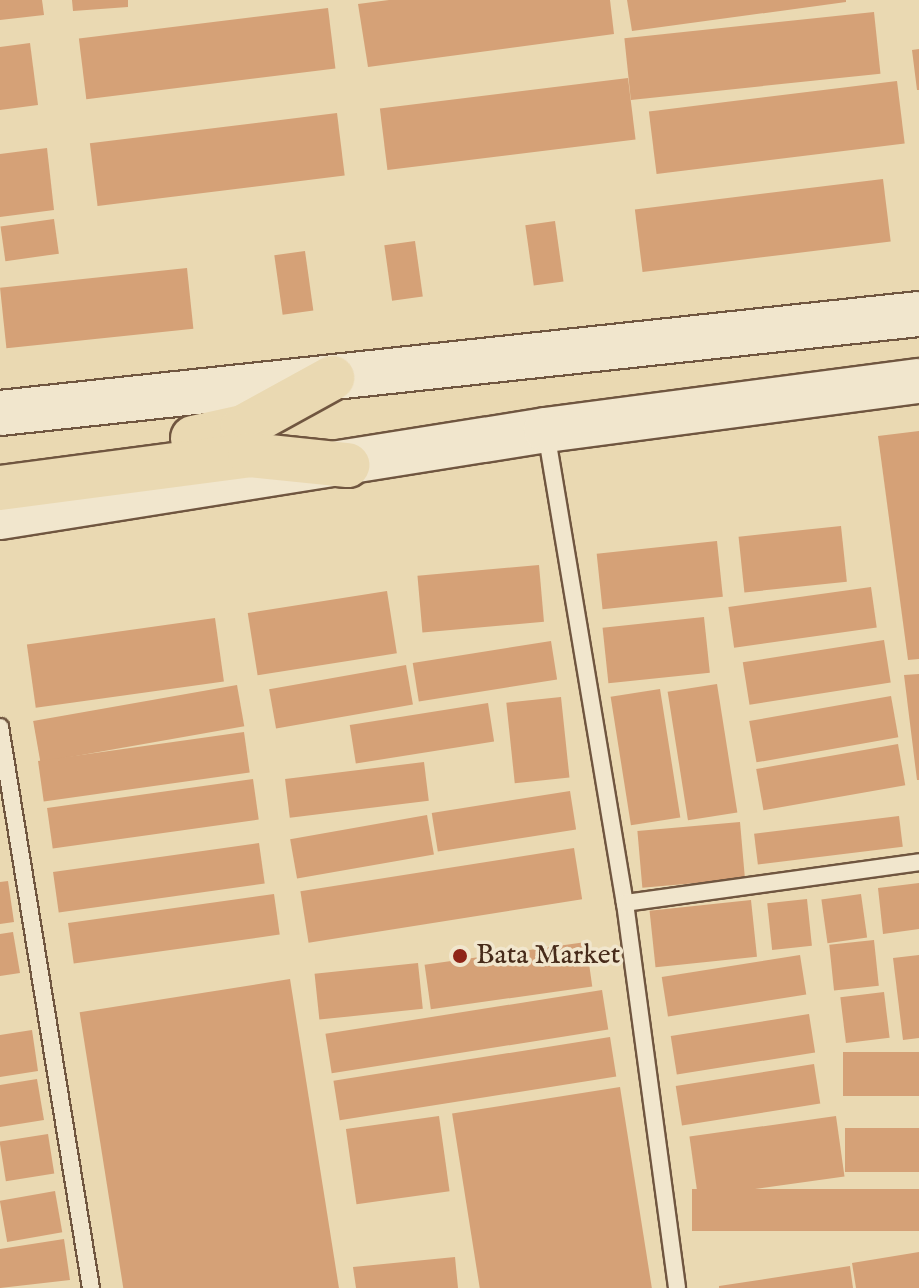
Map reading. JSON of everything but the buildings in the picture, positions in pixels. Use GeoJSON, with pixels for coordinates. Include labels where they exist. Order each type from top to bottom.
{"type":"FeatureCollection","features":[{"type":"Feature","properties":{"kind":"main road"},"geometry":{"type":"LineString","coordinates":[[0,413],[919,314]]}},
{"type":"Feature","properties":{"kind":"main road"},"geometry":{"type":"LineString","coordinates":[[0,488],[162,456],[243,427],[332,378]]}},
{"type":"Feature","properties":{"kind":"main road"},"geometry":{"type":"LineString","coordinates":[[0,517],[347,465],[546,430],[919,381]]}},
{"type":"Feature","properties":{"kind":"main road"},"geometry":{"type":"LineString","coordinates":[[0,464],[250,455],[347,465]]}},
{"type":"Feature","properties":{"kind":"lane"},"geometry":{"type":"LineString","coordinates":[[546,430],[625,903],[677,1288]]}},
{"type":"Feature","properties":{"kind":"lane"},"geometry":{"type":"LineString","coordinates":[[0,727],[91,1288]]}},
{"type":"Feature","properties":{"kind":"lane"},"geometry":{"type":"LineString","coordinates":[[625,903],[919,862]]}},
{"type":"Feature","properties":{"kind":"place","name":"Bata Market"},"geometry":{"type":"Point","coordinates":[460,956]}}]}
